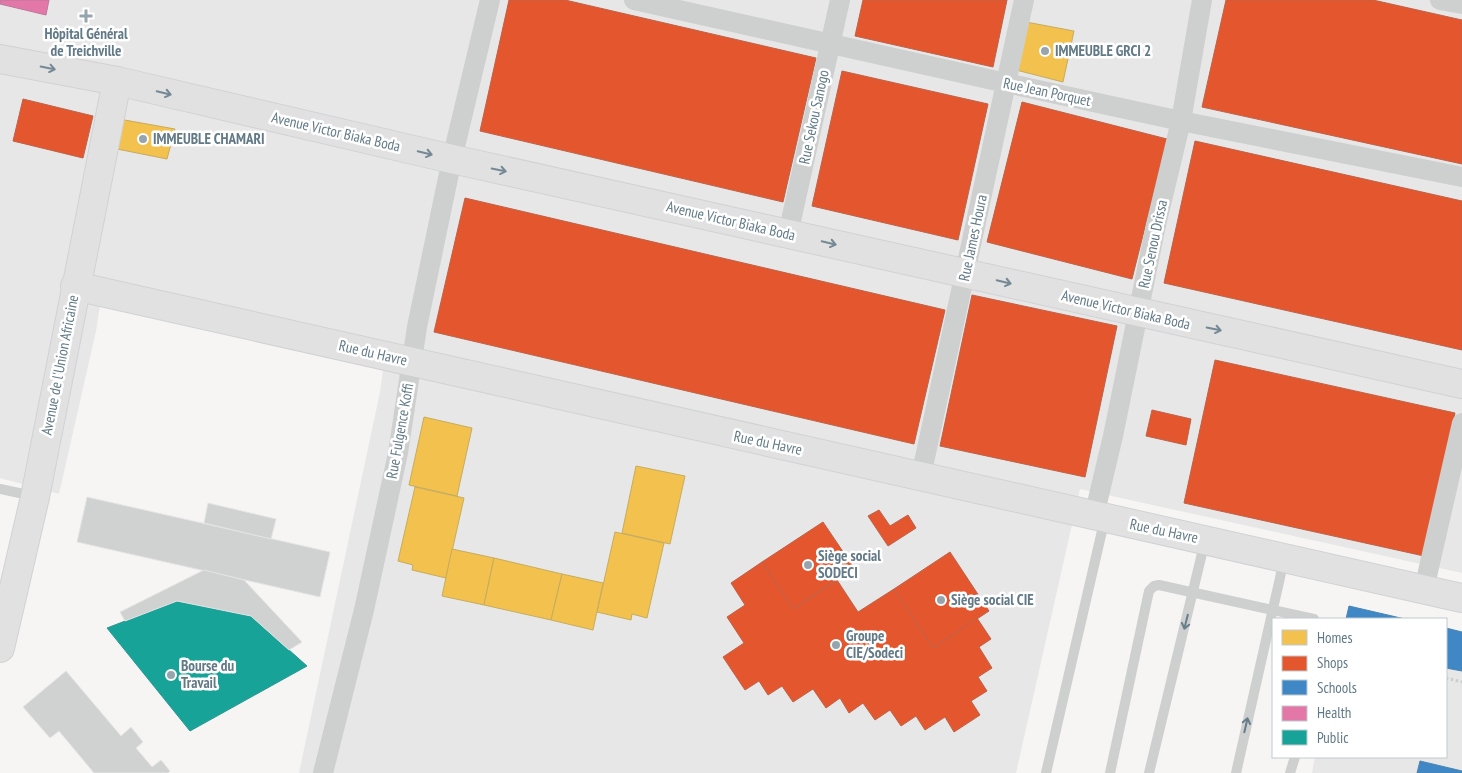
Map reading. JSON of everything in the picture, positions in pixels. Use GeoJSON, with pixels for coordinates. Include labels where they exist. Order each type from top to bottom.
{"type":"FeatureCollection","features":[{"type":"Feature","properties":{"kind":"main road","name":"Avenue Victor Biaka Boda"},"geometry":{"type":"LineString","coordinates":[[0,59],[117,82],[452,159],[1462,384]]}},
{"type":"Feature","properties":{"kind":"main road","name":"Avenue de l'Union Africaine"},"geometry":{"type":"LineString","coordinates":[[0,648],[35,497],[75,286],[117,82]]}},
{"type":"Feature","properties":{"kind":"main road","name":"Rue du Havre"},"geometry":{"type":"LineString","coordinates":[[75,286],[1462,598]]}},
{"type":"Feature","properties":{"kind":"street","name":"Rue Fulgence Koffi"},"geometry":{"type":"LineString","coordinates":[[323,773],[364,610],[398,453],[417,327],[452,159],[490,0]]}},
{"type":"Feature","properties":{"kind":"street","name":"Rue Jean Porquet"},"geometry":{"type":"LineString","coordinates":[[634,0],[1006,83],[1462,177]]}},
{"type":"Feature","properties":{"kind":"street","name":"Rue Sekou Sanogo"},"geometry":{"type":"LineString","coordinates":[[788,234],[840,0]]}},
{"type":"Feature","properties":{"kind":"street","name":"Rue James Houra"},"geometry":{"type":"LineString","coordinates":[[921,476],[1024,0]]}},
{"type":"Feature","properties":{"kind":"street","name":"Rue Senou Drissa"},"geometry":{"type":"LineString","coordinates":[[1100,517],[1113,436],[1138,312],[1181,120],[1202,0]]}},
{"type":"Feature","properties":{"kind":"street"},"geometry":{"type":"LineString","coordinates":[[1440,0],[1462,4]]}},
{"type":"Feature","properties":{"kind":"street"},"geometry":{"type":"LineString","coordinates":[[1424,589],[1462,423]]}},
{"type":"Feature","properties":{"kind":"lane"},"geometry":{"type":"LineString","coordinates":[[0,488],[35,497]]}},
{"type":"Feature","properties":{"kind":"lane"},"geometry":{"type":"LineString","coordinates":[[1046,773],[1100,517]]}},
{"type":"Feature","properties":{"kind":"lane"},"geometry":{"type":"LineString","coordinates":[[1149,773],[1205,540]]}},
{"type":"Feature","properties":{"kind":"lane"},"geometry":{"type":"LineString","coordinates":[[1236,773],[1285,558]]}},
{"type":"Feature","properties":{"kind":"lane"},"geometry":{"type":"LineString","coordinates":[[1110,773],[1149,591],[1154,586],[1159,585],[1193,592],[1309,618]]}},
{"type":"Feature","properties":{"kind":"lane"},"geometry":{"type":"LineString","coordinates":[[1290,773],[1294,758]]}},
{"type":"Feature","properties":{"kind":"path"},"geometry":{"type":"LineString","coordinates":[[1447,678],[1462,682]]}},
{"type":"Feature","properties":{"kind":"shaded area"},"geometry":{"type":"Polygon","coordinates":[[[0,0],[1462,0],[1462,573],[1080,489],[1016,773],[299,773],[380,392],[387,342],[104,279],[96,331],[59,494],[0,478],[0,0]]]}},
{"type":"Feature","properties":{"kind":"shaded area"},"geometry":{"type":"Polygon","coordinates":[[[1447,628],[1462,632],[1462,773],[1312,773],[1315,758],[1447,758],[1447,628]]]}},
{"type":"Feature","properties":{"kind":"building: Homes","name":"IMMEUBLE GRCI 2"},"geometry":{"type":"Polygon","coordinates":[[[1026,22],[1074,31],[1063,82],[1016,70],[1026,22]]]}},
{"type":"Feature","properties":{"kind":"building: Homes","name":"IMMEUBLE CHAMARI"},"geometry":{"type":"Polygon","coordinates":[[[119,119],[175,129],[167,159],[112,148],[119,119]]]}},
{"type":"Feature","properties":{"kind":"building: Homes"},"geometry":{"type":"Polygon","coordinates":[[[424,417],[472,428],[457,496],[409,485],[424,417]]]}},
{"type":"Feature","properties":{"kind":"building: Homes"},"geometry":{"type":"Polygon","coordinates":[[[636,466],[685,476],[670,544],[622,533],[636,466]]]}},
{"type":"Feature","properties":{"kind":"building: Homes"},"geometry":{"type":"Polygon","coordinates":[[[415,487],[464,498],[446,578],[412,570],[413,565],[398,561],[415,487]]]}},
{"type":"Feature","properties":{"kind":"building: Homes"},"geometry":{"type":"Polygon","coordinates":[[[615,532],[664,543],[647,618],[632,614],[631,620],[597,612],[615,532]]]}},
{"type":"Feature","properties":{"kind":"building: Homes"},"geometry":{"type":"Polygon","coordinates":[[[452,549],[494,558],[484,605],[442,596],[452,549]]]}},
{"type":"Feature","properties":{"kind":"building: Homes"},"geometry":{"type":"Polygon","coordinates":[[[494,558],[562,574],[551,620],[484,605],[494,558]]]}},
{"type":"Feature","properties":{"kind":"building: Homes"},"geometry":{"type":"Polygon","coordinates":[[[562,574],[603,583],[593,630],[551,620],[562,574]]]}},
{"type":"Feature","properties":{"kind":"building: Shops"},"geometry":{"type":"Polygon","coordinates":[[[509,0],[565,0],[816,58],[783,202],[480,131],[509,0]]]}},
{"type":"Feature","properties":{"kind":"building: Shops"},"geometry":{"type":"Polygon","coordinates":[[[863,0],[1007,0],[993,67],[855,36],[863,0]]]}},
{"type":"Feature","properties":{"kind":"building: Shops"},"geometry":{"type":"Polygon","coordinates":[[[1226,0],[1373,0],[1462,20],[1462,164],[1202,107],[1226,0]]]}},
{"type":"Feature","properties":{"kind":"building: Shops"},"geometry":{"type":"Polygon","coordinates":[[[842,71],[988,104],[958,240],[812,206],[842,71]]]}},
{"type":"Feature","properties":{"kind":"building: Shops"},"geometry":{"type":"Polygon","coordinates":[[[23,99],[93,116],[83,158],[13,141],[23,99]]]}},
{"type":"Feature","properties":{"kind":"building: Shops"},"geometry":{"type":"Polygon","coordinates":[[[1022,102],[1167,139],[1132,279],[987,242],[1022,102]]]}},
{"type":"Feature","properties":{"kind":"building: Shops"},"geometry":{"type":"Polygon","coordinates":[[[1195,141],[1462,201],[1462,350],[1164,283],[1195,141]]]}},
{"type":"Feature","properties":{"kind":"building: Shops"},"geometry":{"type":"Polygon","coordinates":[[[465,198],[945,310],[914,444],[434,332],[465,198]]]}},
{"type":"Feature","properties":{"kind":"building: Shops"},"geometry":{"type":"Polygon","coordinates":[[[972,295],[1117,326],[1085,477],[940,446],[972,295]]]}},
{"type":"Feature","properties":{"kind":"building: Shops"},"geometry":{"type":"Polygon","coordinates":[[[1215,360],[1455,413],[1424,556],[1184,503],[1215,360]]]}},
{"type":"Feature","properties":{"kind":"building: Shops"},"geometry":{"type":"Polygon","coordinates":[[[1152,410],[1191,419],[1186,445],[1146,436],[1152,410]]]}},
{"type":"Feature","properties":{"kind":"building: Shops"},"geometry":{"type":"Polygon","coordinates":[[[879,510],[890,526],[908,515],[916,528],[888,546],[868,516],[879,510]]]}},
{"type":"Feature","properties":{"kind":"building: Shops","name":"Siège social SODECI"},"geometry":{"type":"Polygon","coordinates":[[[823,522],[854,568],[793,609],[762,562],[823,522]]]}},
{"type":"Feature","properties":{"kind":"building: Shops","name":"Siège social CIE"},"geometry":{"type":"Polygon","coordinates":[[[950,552],[989,611],[933,648],[894,589],[950,552]]]}},
{"type":"Feature","properties":{"kind":"building: Shops","name":"Groupe CIE/Sodeci"},"geometry":{"type":"Polygon","coordinates":[[[762,562],[793,609],[837,580],[858,612],[894,589],[933,648],[977,618],[991,639],[979,647],[992,668],[978,677],[987,691],[971,701],[980,715],[954,732],[945,717],[925,730],[916,716],[901,726],[890,710],[875,720],[863,703],[849,713],[840,698],[826,708],[813,689],[793,702],[782,686],[768,695],[759,681],[745,690],[723,657],[744,643],[727,617],[745,605],[731,583],[762,562]]]}},
{"type":"Feature","properties":{"kind":"building: Schools"},"geometry":{"type":"Polygon","coordinates":[[[1349,606],[1401,618],[1346,618],[1349,606]]]}},
{"type":"Feature","properties":{"kind":"building: Schools"},"geometry":{"type":"Polygon","coordinates":[[[1447,628],[1462,632],[1462,671],[1447,668],[1447,628]]]}},
{"type":"Feature","properties":{"kind":"building: Schools"},"geometry":{"type":"Polygon","coordinates":[[[1420,761],[1462,771],[1462,773],[1417,773],[1420,761]]]}},
{"type":"Feature","properties":{"kind":"building: Health"},"geometry":{"type":"Polygon","coordinates":[[[0,0],[49,0],[46,15],[0,4],[0,0]]]}},
{"type":"Feature","properties":{"kind":"building: Public"},"geometry":{"type":"Polygon","coordinates":[[[177,601],[251,616],[307,666],[190,731],[107,628],[177,601]]]}},
{"type":"Feature","properties":{"kind":"building: Other"},"geometry":{"type":"Polygon","coordinates":[[[87,497],[330,552],[320,597],[77,542],[87,497]]]}},
{"type":"Feature","properties":{"kind":"building: Other"},"geometry":{"type":"Polygon","coordinates":[[[208,503],[276,519],[271,539],[204,523],[208,503]]]}},
{"type":"Feature","properties":{"kind":"building: Other"},"geometry":{"type":"Polygon","coordinates":[[[204,570],[244,580],[302,642],[289,650],[251,616],[177,601],[125,621],[120,612],[204,570]]]}},
{"type":"Feature","properties":{"kind":"building: Other"},"geometry":{"type":"Polygon","coordinates":[[[66,671],[121,736],[131,727],[143,742],[136,748],[152,767],[161,760],[170,771],[168,773],[94,773],[59,731],[50,738],[23,707],[66,671]]]}},
{"type":"Feature","properties":{"kind":"place","name":"Hôpital Général de Treichville"},"geometry":{"type":"Point","coordinates":[86,16]}},
{"type":"Feature","properties":{"kind":"place","name":"IMMEUBLE GRCI 2"},"geometry":{"type":"Point","coordinates":[1045,51]}},
{"type":"Feature","properties":{"kind":"place","name":"IMMEUBLE CHAMARI"},"geometry":{"type":"Point","coordinates":[143,139]}},
{"type":"Feature","properties":{"kind":"place","name":"Siège social SODECI"},"geometry":{"type":"Point","coordinates":[808,565]}},
{"type":"Feature","properties":{"kind":"place","name":"Siège social CIE"},"geometry":{"type":"Point","coordinates":[941,600]}},
{"type":"Feature","properties":{"kind":"place","name":"Groupe CIE/Sodeci"},"geometry":{"type":"Point","coordinates":[836,645]}},
{"type":"Feature","properties":{"kind":"place","name":"Bourse du Travail"},"geometry":{"type":"Point","coordinates":[171,675]}}]}
